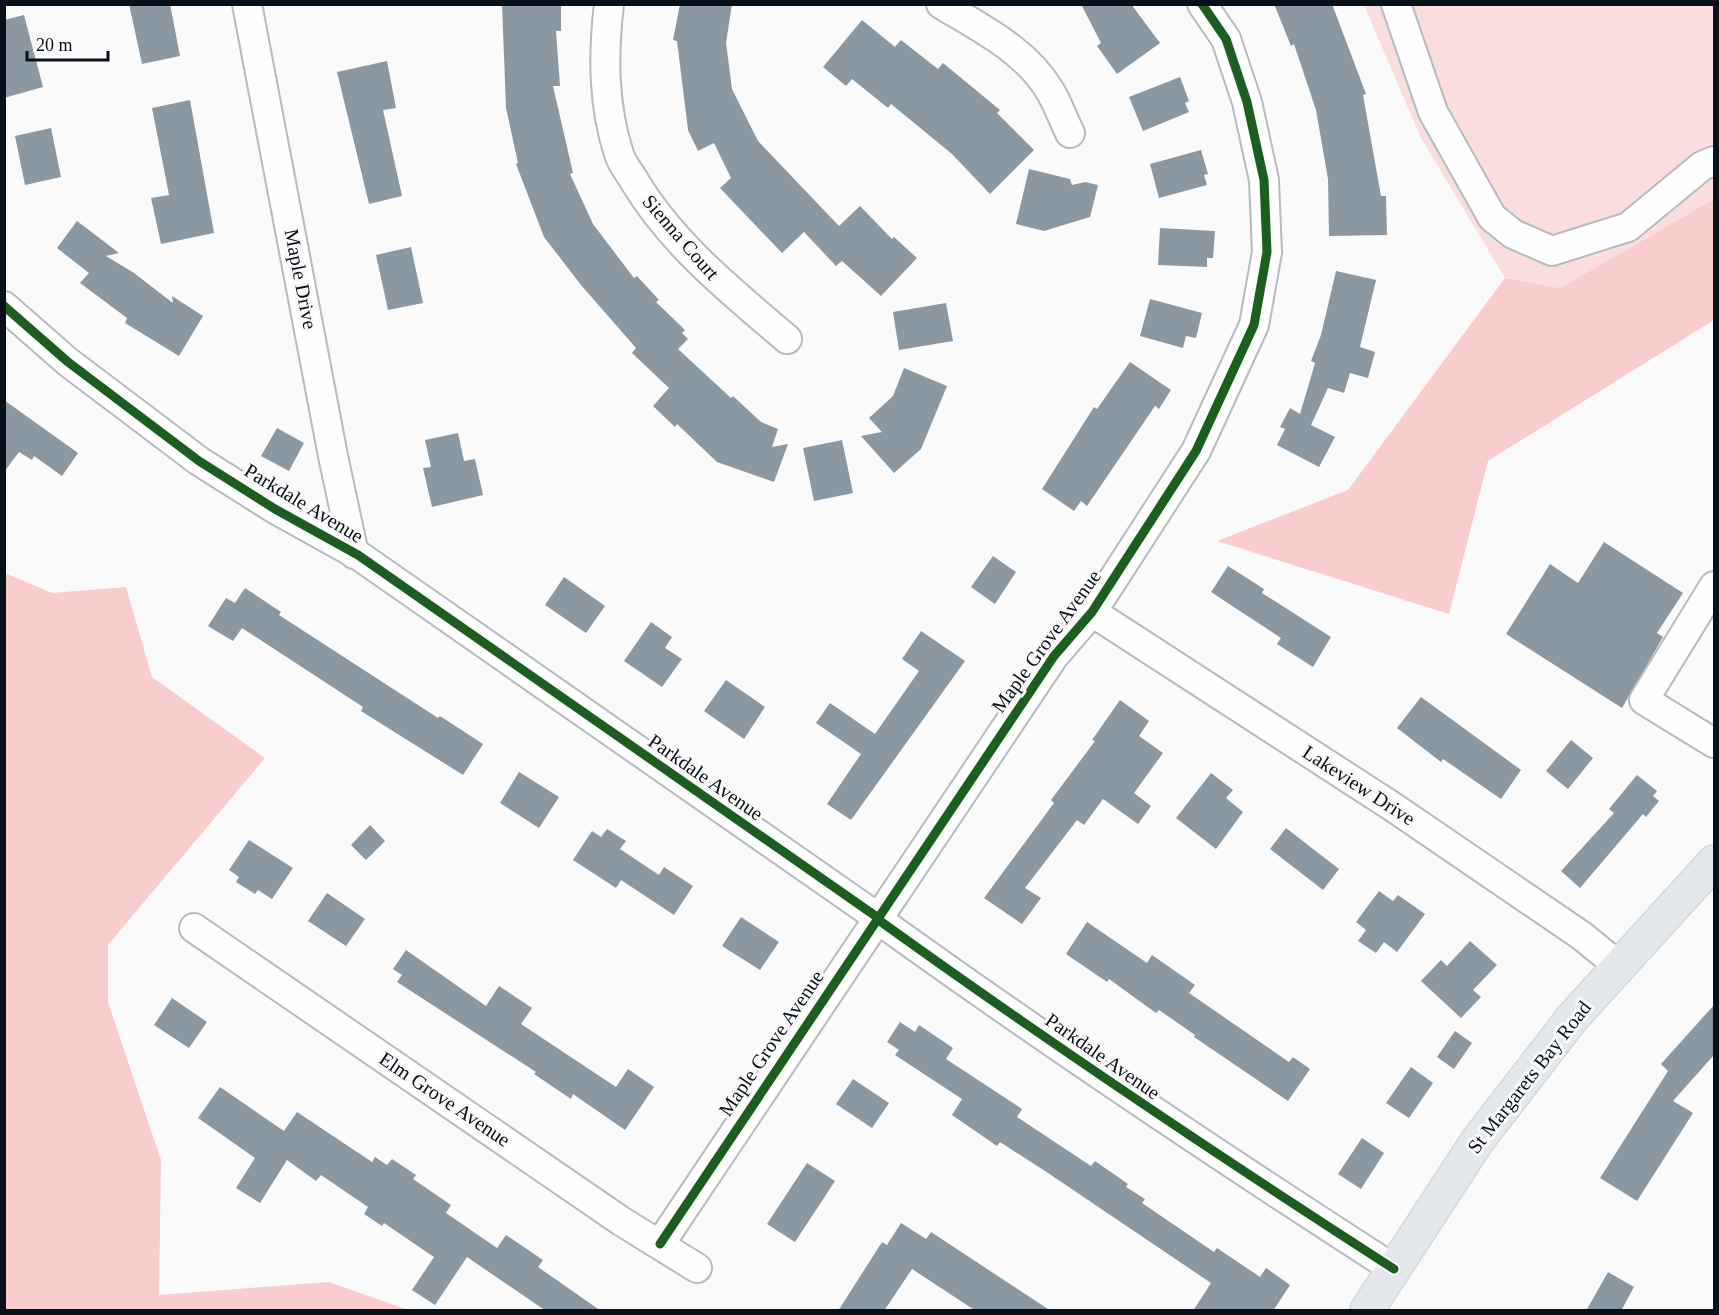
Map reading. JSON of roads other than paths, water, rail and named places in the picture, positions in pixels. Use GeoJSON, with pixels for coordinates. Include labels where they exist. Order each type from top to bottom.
{"type":"FeatureCollection","features":[{"type":"Feature","properties":{"kind":"main road","name":"St Margarets Bay Road"},"geometry":{"type":"LineString","coordinates":[[1367,1311],[1478,1140],[1573,1017],[1714,862]]}},
{"type":"Feature","properties":{"kind":"street","name":"Maple Drive"},"geometry":{"type":"LineString","coordinates":[[247,4],[354,554]]}},
{"type":"Feature","properties":{"kind":"street","name":"Sienna Court"},"geometry":{"type":"LineString","coordinates":[[609,4],[605,43],[606,100],[619,156],[652,210],[699,262],[787,339]]}},
{"type":"Feature","properties":{"kind":"street"},"geometry":{"type":"LineString","coordinates":[[941,4],[976,24],[1019,55],[1049,90],[1070,133]]}},
{"type":"Feature","properties":{"kind":"street","name":"Maple Grove Avenue"},"geometry":{"type":"LineString","coordinates":[[660,1244],[877,916],[1054,656],[1092,612],[1196,451],[1254,325],[1267,252],[1264,180],[1247,102],[1226,39],[1202,4]]}},
{"type":"Feature","properties":{"kind":"street"},"geometry":{"type":"LineString","coordinates":[[1396,4],[1433,112],[1492,217],[1513,234],[1552,251],[1628,227],[1702,166],[1714,161]]}},
{"type":"Feature","properties":{"kind":"street","name":"Parkdale Avenue"},"geometry":{"type":"LineString","coordinates":[[4,306],[76,369],[200,461],[275,509],[354,554],[877,916],[880,921],[987,999],[1168,1123],[1394,1269]]}},
{"type":"Feature","properties":{"kind":"street"},"geometry":{"type":"LineString","coordinates":[[1714,586],[1644,700],[1714,743]]}},
{"type":"Feature","properties":{"kind":"street","name":"Lakeview Drive"},"geometry":{"type":"LineString","coordinates":[[1092,612],[1393,807],[1582,936],[1620,967]]}},
{"type":"Feature","properties":{"kind":"street","name":"Elm Grove Avenue"},"geometry":{"type":"LineString","coordinates":[[194,928],[621,1221],[697,1268]]}}]}
